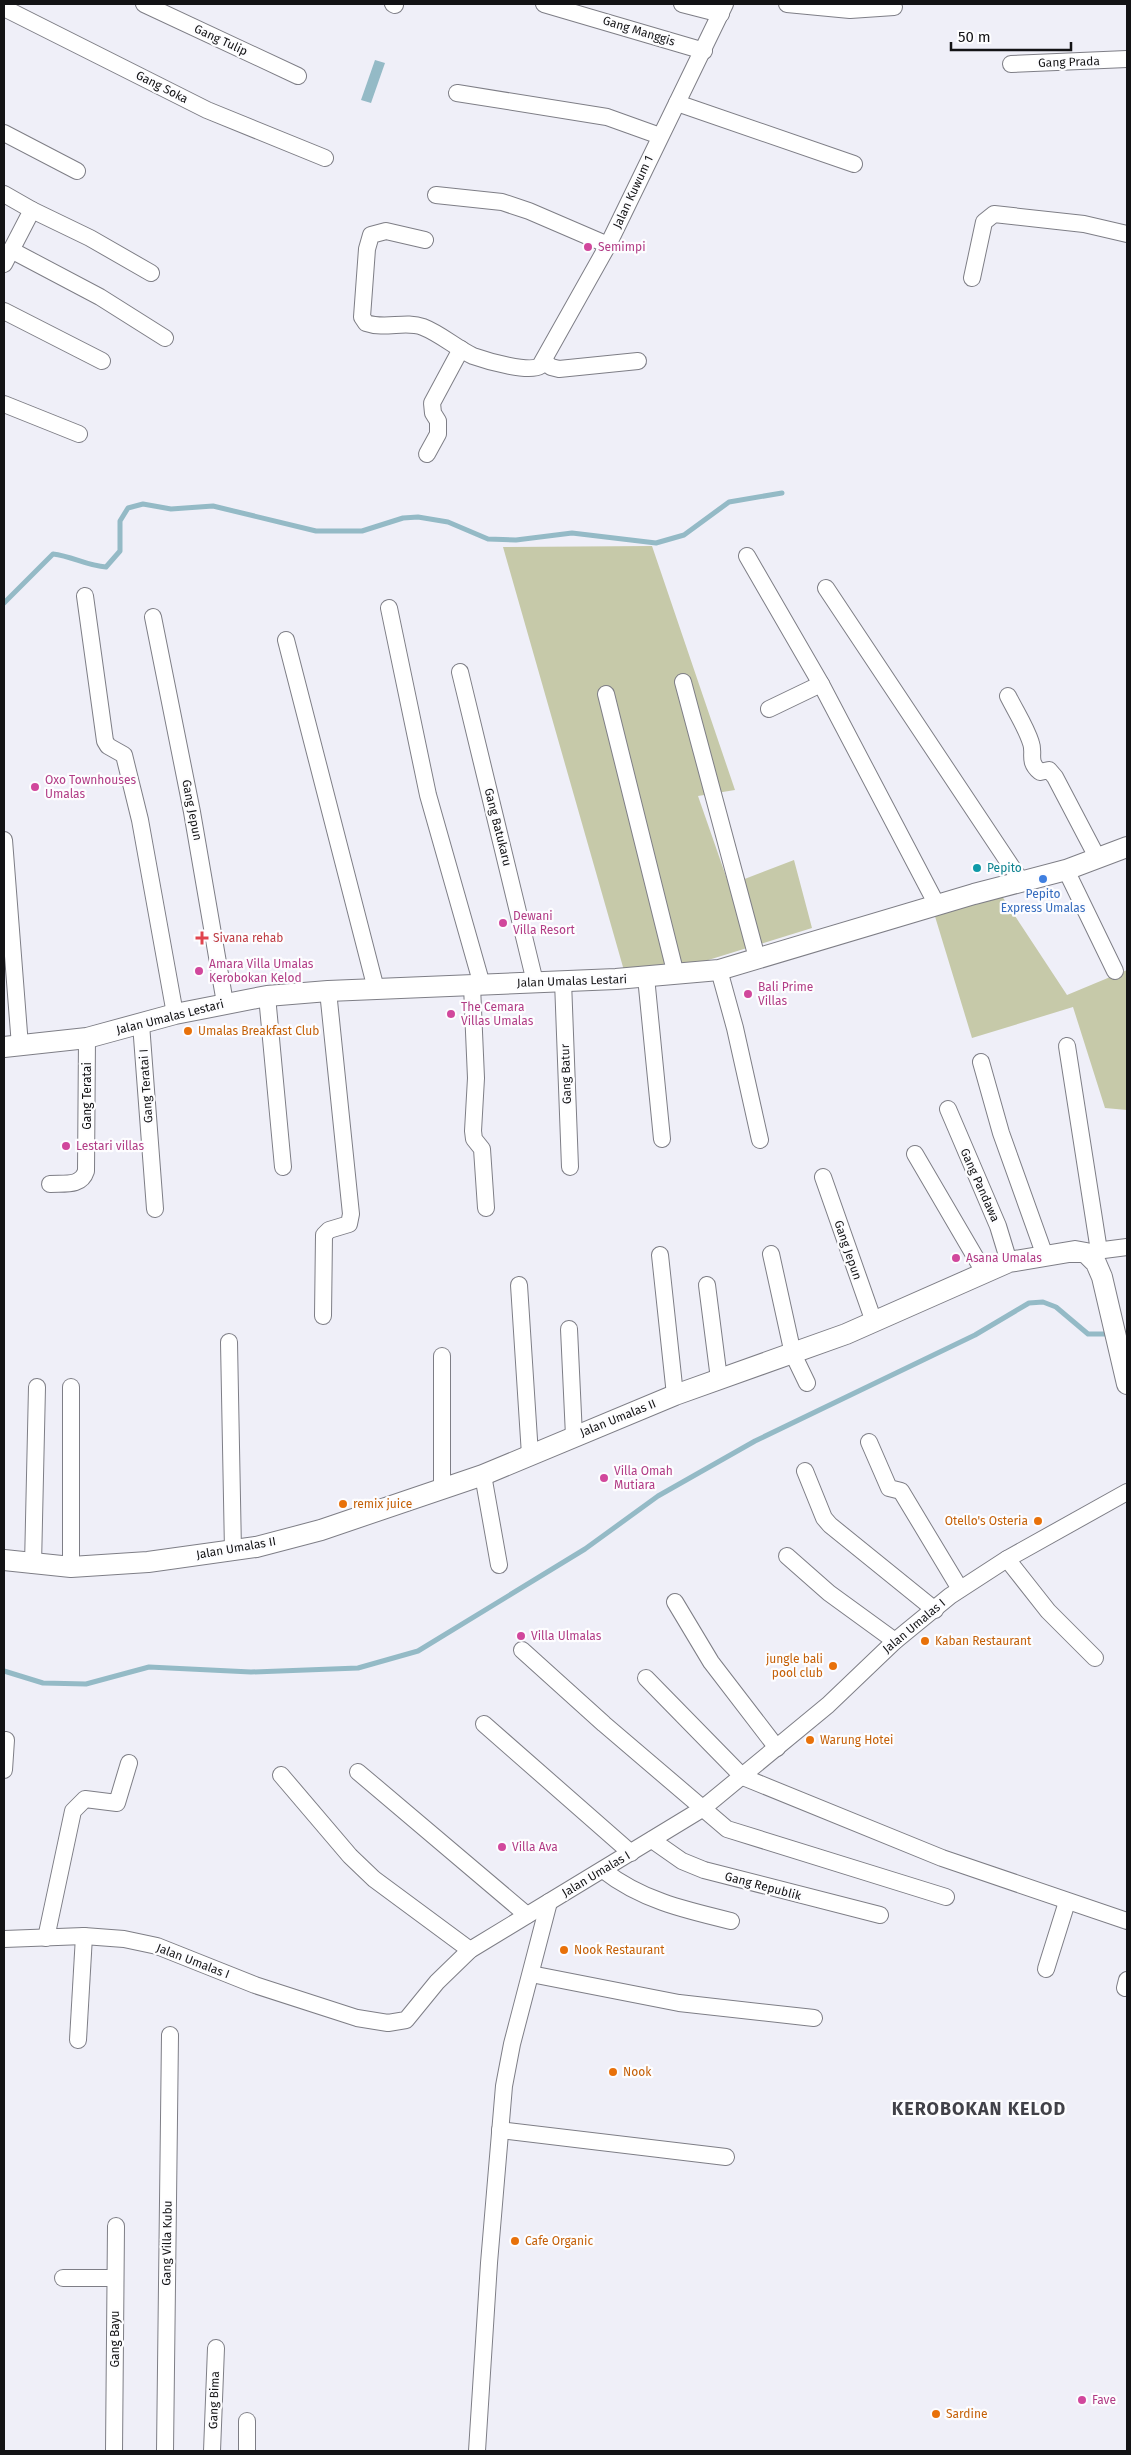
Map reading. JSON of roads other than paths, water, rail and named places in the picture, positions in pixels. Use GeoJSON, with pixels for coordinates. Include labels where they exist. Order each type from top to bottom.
{"type":"FeatureCollection","features":[{"type":"Feature","properties":{"kind":"street","name":"Gang Tulip"},"geometry":{"type":"LineString","coordinates":[[144,4],[298,76]]}},
{"type":"Feature","properties":{"kind":"street","name":"Gang Manggis"},"geometry":{"type":"LineString","coordinates":[[544,4],[704,51]]}},
{"type":"Feature","properties":{"kind":"street"},"geometry":{"type":"LineString","coordinates":[[682,4],[723,9]]}},
{"type":"Feature","properties":{"kind":"street"},"geometry":{"type":"LineString","coordinates":[[787,4],[850,10],[894,8]]}},
{"type":"Feature","properties":{"kind":"street","name":"Gang Soka"},"geometry":{"type":"LineString","coordinates":[[4,8],[207,110],[325,158]]}},
{"type":"Feature","properties":{"kind":"street","name":"Jalan Kuwum 1"},"geometry":{"type":"LineString","coordinates":[[544,361],[608,245],[723,9]]}},
{"type":"Feature","properties":{"kind":"street","name":"Gang Prada"},"geometry":{"type":"LineString","coordinates":[[1011,64],[1127,59]]}},
{"type":"Feature","properties":{"kind":"street"},"geometry":{"type":"LineString","coordinates":[[457,93],[600,115],[660,136]]}},
{"type":"Feature","properties":{"kind":"street"},"geometry":{"type":"LineString","coordinates":[[677,103],[854,164]]}},
{"type":"Feature","properties":{"kind":"street"},"geometry":{"type":"LineString","coordinates":[[4,133],[77,171]]}},
{"type":"Feature","properties":{"kind":"street"},"geometry":{"type":"LineString","coordinates":[[4,194],[90,238],[151,273]]}},
{"type":"Feature","properties":{"kind":"street"},"geometry":{"type":"LineString","coordinates":[[436,195],[502,202],[529,211],[608,245]]}},
{"type":"Feature","properties":{"kind":"street"},"geometry":{"type":"LineString","coordinates":[[32,210],[8,257],[100,297],[165,338]]}},
{"type":"Feature","properties":{"kind":"street"},"geometry":{"type":"LineString","coordinates":[[972,278],[984,222],[994,214],[1084,224],[1127,234]]}},
{"type":"Feature","properties":{"kind":"street"},"geometry":{"type":"LineString","coordinates":[[425,240],[386,231],[371,235],[367,249],[362,317],[366,323],[375,326],[414,325],[424,327],[474,356],[528,369],[538,368],[544,361],[551,367],[559,369],[638,361]]}},
{"type":"Feature","properties":{"kind":"street"},"geometry":{"type":"LineString","coordinates":[[4,311],[102,361]]}},
{"type":"Feature","properties":{"kind":"street"},"geometry":{"type":"LineString","coordinates":[[428,454],[438,434],[438,420],[433,413],[432,403],[461,349]]}},
{"type":"Feature","properties":{"kind":"street"},"geometry":{"type":"LineString","coordinates":[[4,404],[79,434]]}},
{"type":"Feature","properties":{"kind":"street"},"geometry":{"type":"LineString","coordinates":[[747,556],[821,684],[937,905]]}},
{"type":"Feature","properties":{"kind":"street"},"geometry":{"type":"LineString","coordinates":[[826,588],[1021,881]]}},
{"type":"Feature","properties":{"kind":"street"},"geometry":{"type":"LineString","coordinates":[[85,596],[105,741],[108,746],[122,752],[129,774],[140,820],[175,1014]]}},
{"type":"Feature","properties":{"kind":"street"},"geometry":{"type":"LineString","coordinates":[[389,608],[428,795],[476,985],[476,1078],[473,1131],[474,1139],[482,1149],[486,1208]]}},
{"type":"Feature","properties":{"kind":"street","name":"Gang Jepun"},"geometry":{"type":"LineString","coordinates":[[153,617],[192,812],[225,1003]]}},
{"type":"Feature","properties":{"kind":"street"},"geometry":{"type":"LineString","coordinates":[[286,640],[376,989]]}},
{"type":"Feature","properties":{"kind":"street","name":"Gang Batukaru"},"geometry":{"type":"LineString","coordinates":[[460,672],[535,982]]}},
{"type":"Feature","properties":{"kind":"street"},"geometry":{"type":"LineString","coordinates":[[683,682],[757,958]]}},
{"type":"Feature","properties":{"kind":"street"},"geometry":{"type":"LineString","coordinates":[[769,709],[821,684]]}},
{"type":"Feature","properties":{"kind":"street"},"geometry":{"type":"LineString","coordinates":[[606,694],[676,975]]}},
{"type":"Feature","properties":{"kind":"street"},"geometry":{"type":"LineString","coordinates":[[1008,696],[1032,744],[1030,756],[1036,768],[1040,772],[1049,770],[1055,777],[1098,858]]}},
{"type":"Feature","properties":{"kind":"street"},"geometry":{"type":"LineString","coordinates":[[4,840],[12,1047]]}},
{"type":"Feature","properties":{"kind":"street","name":"Jalan Umalas Lestari"},"geometry":{"type":"LineString","coordinates":[[12,1047],[87,1038],[175,1014],[267,996],[328,991],[646,977],[719,970],[937,905],[1066,870],[1127,847]]}},
{"type":"Feature","properties":{"kind":"street"},"geometry":{"type":"LineString","coordinates":[[1066,870],[1115,971]]}},
{"type":"Feature","properties":{"kind":"street"},"geometry":{"type":"LineString","coordinates":[[719,970],[735,1028],[760,1140]]}},
{"type":"Feature","properties":{"kind":"street"},"geometry":{"type":"LineString","coordinates":[[646,977],[662,1140]]}},
{"type":"Feature","properties":{"kind":"street","name":"Gang Batur"},"geometry":{"type":"LineString","coordinates":[[563,981],[570,1166]]}},
{"type":"Feature","properties":{"kind":"street"},"geometry":{"type":"LineString","coordinates":[[323,1316],[324,1236],[329,1230],[349,1224],[351,1214],[328,991]]}},
{"type":"Feature","properties":{"kind":"street"},"geometry":{"type":"LineString","coordinates":[[267,996],[282,1167]]}},
{"type":"Feature","properties":{"kind":"street","name":"Gang Teratai I"},"geometry":{"type":"LineString","coordinates":[[141,1024],[155,1209]]}},
{"type":"Feature","properties":{"kind":"street","name":"Gang Teratai"},"geometry":{"type":"LineString","coordinates":[[50,1184],[77,1183],[83,1178],[86,1171],[87,1038]]}},
{"type":"Feature","properties":{"kind":"street"},"geometry":{"type":"LineString","coordinates":[[1067,1046],[1092,1252],[1102,1277],[1127,1384]]}},
{"type":"Feature","properties":{"kind":"street"},"geometry":{"type":"LineString","coordinates":[[981,1062],[1001,1132],[1045,1256]]}},
{"type":"Feature","properties":{"kind":"street","name":"Gang Pandawa"},"geometry":{"type":"LineString","coordinates":[[948,1109],[998,1226],[1009,1262]]}},
{"type":"Feature","properties":{"kind":"street"},"geometry":{"type":"LineString","coordinates":[[915,1154],[984,1272]]}},
{"type":"Feature","properties":{"kind":"street","name":"Gang Jepun"},"geometry":{"type":"LineString","coordinates":[[823,1177],[874,1322]]}},
{"type":"Feature","properties":{"kind":"street"},"geometry":{"type":"LineString","coordinates":[[1092,1252],[1127,1247]]}},
{"type":"Feature","properties":{"kind":"street","name":"Jalan Umalas II"},"geometry":{"type":"LineString","coordinates":[[4,1560],[33,1565],[71,1567],[148,1562],[256,1547],[320,1530],[483,1475],[674,1395],[793,1354],[874,1322],[1009,1262],[1075,1251],[1092,1252]]}},
{"type":"Feature","properties":{"kind":"street"},"geometry":{"type":"LineString","coordinates":[[771,1254],[793,1354],[807,1383]]}},
{"type":"Feature","properties":{"kind":"street"},"geometry":{"type":"LineString","coordinates":[[660,1255],[674,1395]]}},
{"type":"Feature","properties":{"kind":"street"},"geometry":{"type":"LineString","coordinates":[[519,1284],[530,1455]]}},
{"type":"Feature","properties":{"kind":"street"},"geometry":{"type":"LineString","coordinates":[[707,1285],[719,1379]]}},
{"type":"Feature","properties":{"kind":"street"},"geometry":{"type":"LineString","coordinates":[[569,1329],[574,1436]]}},
{"type":"Feature","properties":{"kind":"street"},"geometry":{"type":"LineString","coordinates":[[229,1342],[233,1551]]}},
{"type":"Feature","properties":{"kind":"street"},"geometry":{"type":"LineString","coordinates":[[442,1356],[442,1490]]}},
{"type":"Feature","properties":{"kind":"street"},"geometry":{"type":"LineString","coordinates":[[71,1387],[71,1567]]}},
{"type":"Feature","properties":{"kind":"street"},"geometry":{"type":"LineString","coordinates":[[33,1565],[37,1388]]}},
{"type":"Feature","properties":{"kind":"street"},"geometry":{"type":"LineString","coordinates":[[868,1442],[889,1488],[901,1492],[960,1589]]}},
{"type":"Feature","properties":{"kind":"street"},"geometry":{"type":"LineString","coordinates":[[805,1471],[824,1518],[830,1525],[935,1610]]}},
{"type":"Feature","properties":{"kind":"street"},"geometry":{"type":"LineString","coordinates":[[483,1475],[499,1565]]}},
{"type":"Feature","properties":{"kind":"street","name":"Jalan Umalas I"},"geometry":{"type":"LineString","coordinates":[[4,1939],[84,1936],[124,1939],[157,1946],[254,1985],[357,2018],[388,2023],[406,2020],[437,1982],[470,1950],[702,1809],[778,1748],[828,1705],[895,1641],[960,1589],[1007,1559],[1127,1492]]}},
{"type":"Feature","properties":{"kind":"street"},"geometry":{"type":"LineString","coordinates":[[787,1556],[830,1593],[895,1641]]}},
{"type":"Feature","properties":{"kind":"street"},"geometry":{"type":"LineString","coordinates":[[1007,1559],[1048,1611],[1095,1658]]}},
{"type":"Feature","properties":{"kind":"street"},"geometry":{"type":"LineString","coordinates":[[675,1602],[711,1662],[778,1748]]}},
{"type":"Feature","properties":{"kind":"street"},"geometry":{"type":"LineString","coordinates":[[522,1650],[727,1830],[946,1896]]}},
{"type":"Feature","properties":{"kind":"street"},"geometry":{"type":"LineString","coordinates":[[646,1678],[743,1777],[942,1858],[1127,1921]]}},
{"type":"Feature","properties":{"kind":"street"},"geometry":{"type":"LineString","coordinates":[[484,1724],[631,1853]]}},
{"type":"Feature","properties":{"kind":"street"},"geometry":{"type":"LineString","coordinates":[[4,1770],[6,1740]]}},
{"type":"Feature","properties":{"kind":"street"},"geometry":{"type":"LineString","coordinates":[[46,1938],[74,1811],[85,1799],[117,1804],[129,1763]]}},
{"type":"Feature","properties":{"kind":"street"},"geometry":{"type":"LineString","coordinates":[[358,1772],[527,1915]]}},
{"type":"Feature","properties":{"kind":"street"},"geometry":{"type":"LineString","coordinates":[[281,1775],[350,1856],[374,1879],[470,1950]]}},
{"type":"Feature","properties":{"kind":"street","name":"Gang Republik"},"geometry":{"type":"LineString","coordinates":[[652,1840],[682,1861],[704,1870],[880,1915]]}},
{"type":"Feature","properties":{"kind":"street"},"geometry":{"type":"LineString","coordinates":[[603,1870],[621,1885],[664,1904],[731,1921]]}},
{"type":"Feature","properties":{"kind":"street"},"geometry":{"type":"LineString","coordinates":[[477,2451],[500,2130],[512,2044],[549,1902]]}},
{"type":"Feature","properties":{"kind":"street"},"geometry":{"type":"LineString","coordinates":[[1046,1969],[1067,1902]]}},
{"type":"Feature","properties":{"kind":"street"},"geometry":{"type":"LineString","coordinates":[[78,2040],[84,1936]]}},
{"type":"Feature","properties":{"kind":"street"},"geometry":{"type":"LineString","coordinates":[[531,1974],[679,2004],[814,2018]]}},
{"type":"Feature","properties":{"kind":"street","name":"Gang Villa Kubu"},"geometry":{"type":"LineString","coordinates":[[165,2451],[170,2035]]}},
{"type":"Feature","properties":{"kind":"street"},"geometry":{"type":"LineString","coordinates":[[500,2130],[726,2157]]}},
{"type":"Feature","properties":{"kind":"street","name":"Gang Bayu"},"geometry":{"type":"LineString","coordinates":[[114,2451],[116,2226]]}},
{"type":"Feature","properties":{"kind":"street"},"geometry":{"type":"LineString","coordinates":[[63,2278],[115,2278]]}},
{"type":"Feature","properties":{"kind":"street","name":"Gang Bima"},"geometry":{"type":"LineString","coordinates":[[212,2451],[216,2348]]}},
{"type":"Feature","properties":{"kind":"street"},"geometry":{"type":"LineString","coordinates":[[247,2421],[247,2451]]}},
{"type":"Feature","properties":{"kind":"water"},"geometry":{"type":"Polygon","coordinates":[[[375,60],[385,63],[371,103],[361,100],[375,60]]]}},
{"type":"Feature","properties":{"kind":"waterway"},"geometry":{"type":"LineString","coordinates":[[4,603],[53,554],[106,567],[120,551],[120,521],[128,508],[143,504],[171,509],[213,506],[316,531],[362,531],[403,518],[418,517],[448,522],[488,539],[516,540],[572,533],[656,543],[684,535],[729,502],[782,493]]}},
{"type":"Feature","properties":{"kind":"waterway"},"geometry":{"type":"LineString","coordinates":[[4,1671],[43,1683],[86,1684],[149,1667],[251,1672],[358,1668],[418,1651],[585,1549],[658,1496],[755,1441],[975,1335],[1029,1303],[1043,1302],[1056,1307],[1088,1334],[1112,1334]]}},
{"type":"Feature","properties":{"kind":"place","name":"Semimpi"},"geometry":{"type":"Point","coordinates":[588,247]}},
{"type":"Feature","properties":{"kind":"place","name":"Oxo Townhouses Umalas"},"geometry":{"type":"Point","coordinates":[35,787]}},
{"type":"Feature","properties":{"kind":"place","name":"Pepito"},"geometry":{"type":"Point","coordinates":[977,868]}},
{"type":"Feature","properties":{"kind":"place","name":"Pepito Express Umalas"},"geometry":{"type":"Point","coordinates":[1043,879]}},
{"type":"Feature","properties":{"kind":"place","name":"Dewani Villa Resort"},"geometry":{"type":"Point","coordinates":[503,923]}},
{"type":"Feature","properties":{"kind":"place","name":"Sivana rehab"},"geometry":{"type":"Point","coordinates":[202,938]}},
{"type":"Feature","properties":{"kind":"place","name":"Amara Villa Umalas Kerobokan Kelod"},"geometry":{"type":"Point","coordinates":[199,971]}},
{"type":"Feature","properties":{"kind":"place","name":"Bali Prime Villas"},"geometry":{"type":"Point","coordinates":[748,994]}},
{"type":"Feature","properties":{"kind":"place","name":"The Cemara Villas Umalas"},"geometry":{"type":"Point","coordinates":[451,1014]}},
{"type":"Feature","properties":{"kind":"place","name":"Umalas Breakfast Club"},"geometry":{"type":"Point","coordinates":[188,1031]}},
{"type":"Feature","properties":{"kind":"place","name":"Lestari villas"},"geometry":{"type":"Point","coordinates":[66,1146]}},
{"type":"Feature","properties":{"kind":"place","name":"Asana Umalas"},"geometry":{"type":"Point","coordinates":[956,1258]}},
{"type":"Feature","properties":{"kind":"place","name":"Villa Omah Mutiara"},"geometry":{"type":"Point","coordinates":[604,1478]}},
{"type":"Feature","properties":{"kind":"place","name":"remix juice"},"geometry":{"type":"Point","coordinates":[343,1504]}},
{"type":"Feature","properties":{"kind":"place","name":"Otello's Osteria"},"geometry":{"type":"Point","coordinates":[1038,1521]}},
{"type":"Feature","properties":{"kind":"place","name":"Villa Ulmalas"},"geometry":{"type":"Point","coordinates":[521,1636]}},
{"type":"Feature","properties":{"kind":"place","name":"Kaban Restaurant"},"geometry":{"type":"Point","coordinates":[925,1641]}},
{"type":"Feature","properties":{"kind":"place","name":"jungle bali pool club"},"geometry":{"type":"Point","coordinates":[833,1666]}},
{"type":"Feature","properties":{"kind":"place","name":"Warung Hotei"},"geometry":{"type":"Point","coordinates":[810,1740]}},
{"type":"Feature","properties":{"kind":"place","name":"Villa Ava"},"geometry":{"type":"Point","coordinates":[502,1847]}},
{"type":"Feature","properties":{"kind":"place","name":"Nook Restaurant"},"geometry":{"type":"Point","coordinates":[564,1950]}},
{"type":"Feature","properties":{"kind":"place","name":"Nook"},"geometry":{"type":"Point","coordinates":[613,2072]}},
{"type":"Feature","properties":{"kind":"place","name":"Cafe Organic"},"geometry":{"type":"Point","coordinates":[515,2241]}},
{"type":"Feature","properties":{"kind":"place","name":"Fave"},"geometry":{"type":"Point","coordinates":[1082,2400]}},
{"type":"Feature","properties":{"kind":"place","name":"Sardine"},"geometry":{"type":"Point","coordinates":[936,2414]}},
{"type":"Feature","properties":{"kind":"district","name":"KEROBOKAN KELOD"},"geometry":{"type":"Point","coordinates":[979,2109]}}]}
